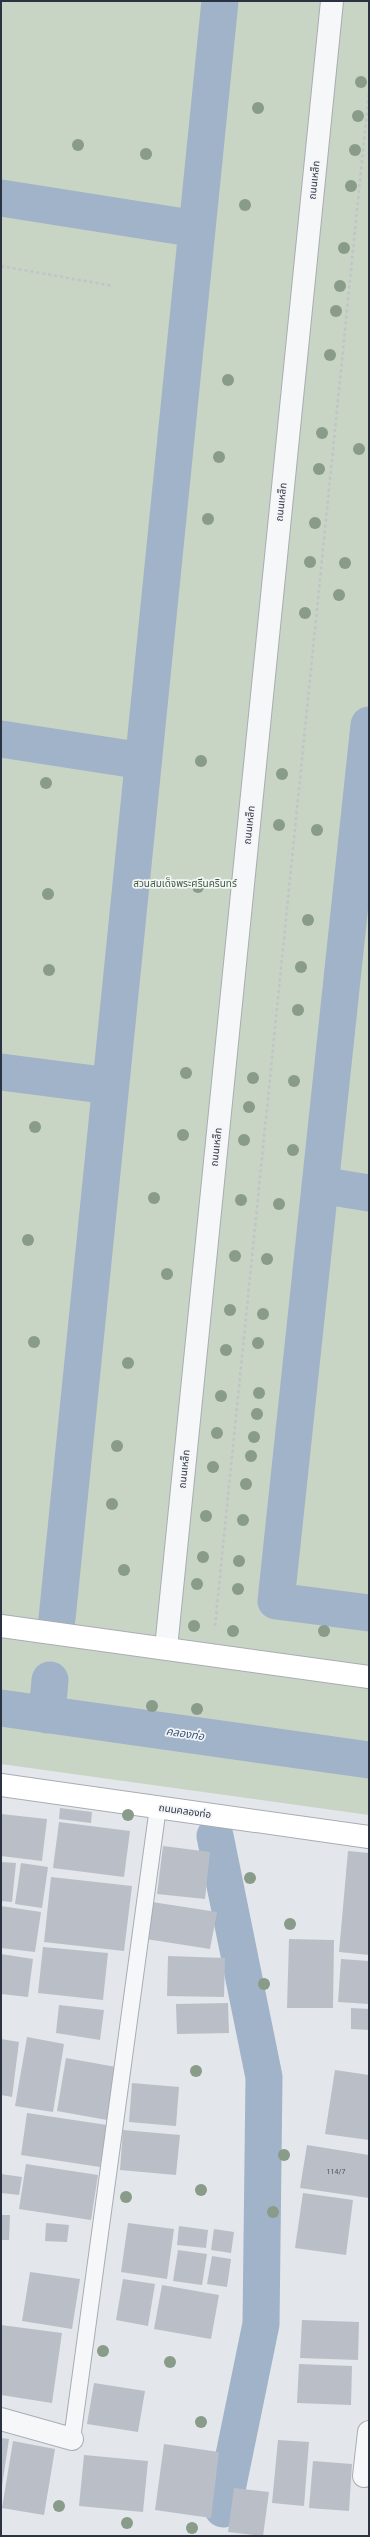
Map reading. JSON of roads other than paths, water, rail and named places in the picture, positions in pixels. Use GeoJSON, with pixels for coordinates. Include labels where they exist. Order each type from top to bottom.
{"type":"FeatureCollection","features":[{"type":"Feature","properties":{"kind":"street","name":"ถนนเหล็ก"},"geometry":{"type":"LineString","coordinates":[[166,1648],[332,1]]}},
{"type":"Feature","properties":{"kind":"street"},"geometry":{"type":"LineString","coordinates":[[1,1626],[369,1677]]}},
{"type":"Feature","properties":{"kind":"street","name":"ถนนคลองท่อ"},"geometry":{"type":"LineString","coordinates":[[1,1785],[369,1837]]}},
{"type":"Feature","properties":{"kind":"street"},"geometry":{"type":"LineString","coordinates":[[1,2419],[72,2439]]}},
{"type":"Feature","properties":{"kind":"street"},"geometry":{"type":"LineString","coordinates":[[364,2476],[369,2432]]}},
{"type":"Feature","properties":{"kind":"lane"},"geometry":{"type":"LineString","coordinates":[[72,2439],[158,1807]]}},
{"type":"Feature","properties":{"kind":"waterway"},"geometry":{"type":"LineString","coordinates":[[57,1619],[220,1]]}},
{"type":"Feature","properties":{"kind":"waterway"},"geometry":{"type":"LineString","coordinates":[[1,198],[197,229]]}},
{"type":"Feature","properties":{"kind":"waterway"},"geometry":{"type":"LineString","coordinates":[[369,725],[276,1601],[369,1613]]}},
{"type":"Feature","properties":{"kind":"waterway"},"geometry":{"type":"LineString","coordinates":[[1,739],[143,761]]}},
{"type":"Feature","properties":{"kind":"waterway"},"geometry":{"type":"LineString","coordinates":[[1,1072],[110,1086]]}},
{"type":"Feature","properties":{"kind":"waterway"},"geometry":{"type":"LineString","coordinates":[[320,1185],[369,1193]]}},
{"type":"Feature","properties":{"kind":"waterway"},"geometry":{"type":"LineString","coordinates":[[47,1715],[50,1680]]}},
{"type":"Feature","properties":{"kind":"waterway","name":"คลองท่อ"},"geometry":{"type":"LineString","coordinates":[[1,1708],[369,1760]]}},
{"type":"Feature","properties":{"kind":"waterway"},"geometry":{"type":"LineString","coordinates":[[215,1836],[264,2077],[261,2324],[223,2509]]}},
{"type":"Feature","properties":{"kind":"park label","name":"สวนสมเด็จพระศรีนครินทร์"},"geometry":{"type":"Point","coordinates":[185,883]}}]}
